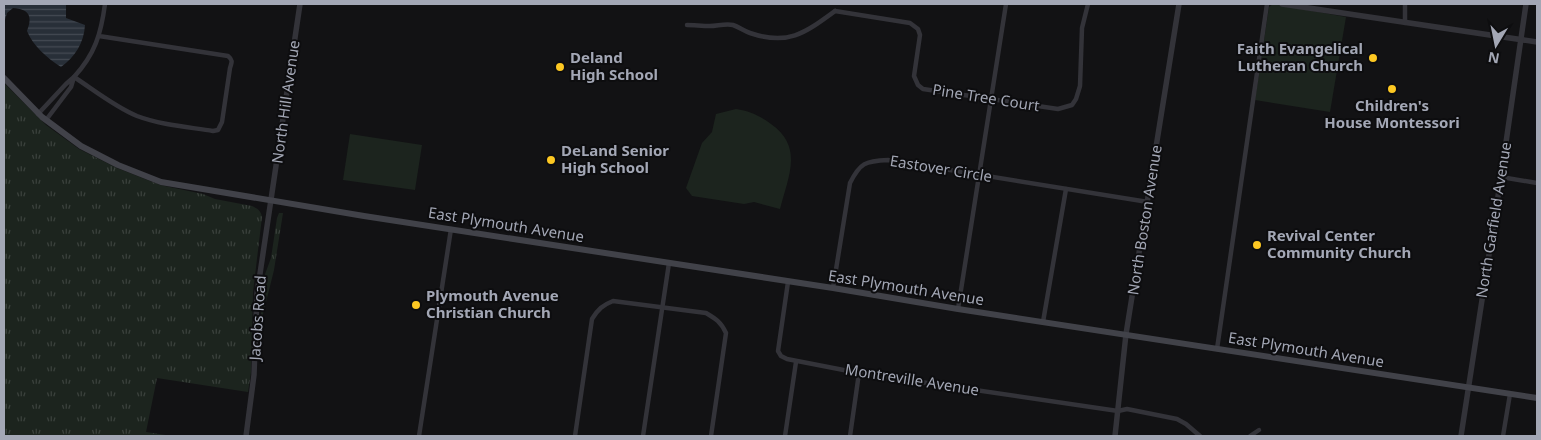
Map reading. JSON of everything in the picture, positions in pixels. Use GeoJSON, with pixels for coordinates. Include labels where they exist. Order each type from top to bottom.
{"type":"FeatureCollection","features":[{"type":"Feature","properties":{"kind":"main road","name":"East Plymouth Avenue"},"geometry":{"type":"LineString","coordinates":[[4,78],[38,114],[81,146],[118,165],[161,182],[669,264],[1537,398]]}},
{"type":"Feature","properties":{"kind":"street"},"geometry":{"type":"LineString","coordinates":[[38,114],[88,60],[98,36],[105,4]]}},
{"type":"Feature","properties":{"kind":"street","name":"North Hill Avenue"},"geometry":{"type":"LineString","coordinates":[[271,201],[300,4]]}},
{"type":"Feature","properties":{"kind":"street"},"geometry":{"type":"LineString","coordinates":[[687,24],[710,26],[732,24],[767,38],[781,39],[795,36],[818,24],[835,11],[835,4]]}},
{"type":"Feature","properties":{"kind":"street"},"geometry":{"type":"LineString","coordinates":[[958,309],[1006,4]]}},
{"type":"Feature","properties":{"kind":"street","name":"Pine Tree Court"},"geometry":{"type":"LineString","coordinates":[[835,11],[910,24],[918,29],[920,34],[914,76],[918,85],[923,89],[1058,109],[1072,105],[1080,86],[1082,28],[1088,4]]}},
{"type":"Feature","properties":{"kind":"street","name":"North Boston Avenue"},"geometry":{"type":"LineString","coordinates":[[1115,436],[1126,334],[1179,4]]}},
{"type":"Feature","properties":{"kind":"street"},"geometry":{"type":"LineString","coordinates":[[1217,348],[1267,4]]}},
{"type":"Feature","properties":{"kind":"street"},"geometry":{"type":"LineString","coordinates":[[1282,4],[1537,42]]}},
{"type":"Feature","properties":{"kind":"street"},"geometry":{"type":"LineString","coordinates":[[1405,4],[1405,23]]}},
{"type":"Feature","properties":{"kind":"street","name":"North Garfield Avenue"},"geometry":{"type":"LineString","coordinates":[[1461,436],[1526,4]]}},
{"type":"Feature","properties":{"kind":"street"},"geometry":{"type":"LineString","coordinates":[[74,77],[118,106],[145,118],[213,131],[218,130],[221,126],[232,58],[98,36]]}},
{"type":"Feature","properties":{"kind":"street"},"geometry":{"type":"LineString","coordinates":[[46,120],[71,87],[74,77]]}},
{"type":"Feature","properties":{"kind":"street","name":"Eastover Circle"},"geometry":{"type":"LineString","coordinates":[[833,288],[850,183],[857,170],[864,164],[877,160],[888,160],[1148,202]]}},
{"type":"Feature","properties":{"kind":"street"},"geometry":{"type":"LineString","coordinates":[[1501,177],[1537,183]]}},
{"type":"Feature","properties":{"kind":"street"},"geometry":{"type":"LineString","coordinates":[[1044,322],[1066,189]]}},
{"type":"Feature","properties":{"kind":"street","name":"Jacobs Road"},"geometry":{"type":"LineString","coordinates":[[246,436],[254,375],[258,294],[271,201]]}},
{"type":"Feature","properties":{"kind":"street"},"geometry":{"type":"LineString","coordinates":[[419,436],[451,229]]}},
{"type":"Feature","properties":{"kind":"street"},"geometry":{"type":"LineString","coordinates":[[643,436],[669,264]]}},
{"type":"Feature","properties":{"kind":"street","name":"Montreville Avenue"},"geometry":{"type":"LineString","coordinates":[[788,282],[778,350],[781,356],[787,359],[859,373],[1118,411],[1127,409],[1177,419],[1200,436]]}},
{"type":"Feature","properties":{"kind":"street"},"geometry":{"type":"LineString","coordinates":[[576,436],[592,319],[597,310],[613,300],[706,313],[718,320],[726,333],[711,436]]}},
{"type":"Feature","properties":{"kind":"street"},"geometry":{"type":"LineString","coordinates":[[785,436],[796,362]]}},
{"type":"Feature","properties":{"kind":"street"},"geometry":{"type":"LineString","coordinates":[[850,436],[859,373]]}},
{"type":"Feature","properties":{"kind":"street"},"geometry":{"type":"LineString","coordinates":[[1503,436],[1510,394]]}},
{"type":"Feature","properties":{"kind":"street"},"geometry":{"type":"LineString","coordinates":[[1250,436],[1259,430]]}},
{"type":"Feature","properties":{"kind":"green space"},"geometry":{"type":"Polygon","coordinates":[[[1273,4],[1346,17],[1330,112],[1255,100],[1269,7],[1273,4]]]}},
{"type":"Feature","properties":{"kind":"green space"},"geometry":{"type":"Polygon","coordinates":[[[4,83],[46,125],[79,149],[117,168],[160,185],[258,209],[262,217],[253,292],[251,372],[248,392],[157,378],[146,432],[172,436],[4,436],[4,83]]]}},
{"type":"Feature","properties":{"kind":"green space"},"geometry":{"type":"Polygon","coordinates":[[[736,109],[759,116],[767,121],[781,133],[787,142],[791,163],[780,209],[754,202],[744,204],[692,196],[686,188],[702,143],[712,132],[716,114],[736,109]]]}},
{"type":"Feature","properties":{"kind":"green space"},"geometry":{"type":"Polygon","coordinates":[[[350,134],[422,145],[415,190],[343,180],[350,134]]]}},
{"type":"Feature","properties":{"kind":"green space"},"geometry":{"type":"Polygon","coordinates":[[[279,213],[283,213],[274,270],[260,326],[264,277],[271,258],[279,213]]]}},
{"type":"Feature","properties":{"kind":"shaded area"},"geometry":{"type":"Polygon","coordinates":[[[4,4],[66,4],[66,18],[85,25],[83,38],[71,59],[61,67],[46,56],[33,42],[27,31],[30,21],[28,14],[23,10],[13,8],[7,13],[4,20],[4,4]]]}},
{"type":"Feature","properties":{"kind":"place","name":"Faith Evangelical Lutheran Church"},"geometry":{"type":"Point","coordinates":[1373,58]}},
{"type":"Feature","properties":{"kind":"place","name":"Deland High School"},"geometry":{"type":"Point","coordinates":[560,67]}},
{"type":"Feature","properties":{"kind":"place","name":"Children's House Montessori"},"geometry":{"type":"Point","coordinates":[1392,89]}},
{"type":"Feature","properties":{"kind":"place","name":"DeLand Senior High School"},"geometry":{"type":"Point","coordinates":[551,160]}},
{"type":"Feature","properties":{"kind":"place","name":"Revival Center Community Church"},"geometry":{"type":"Point","coordinates":[1257,245]}},
{"type":"Feature","properties":{"kind":"place","name":"Plymouth Avenue Christian Church"},"geometry":{"type":"Point","coordinates":[416,305]}}]}
